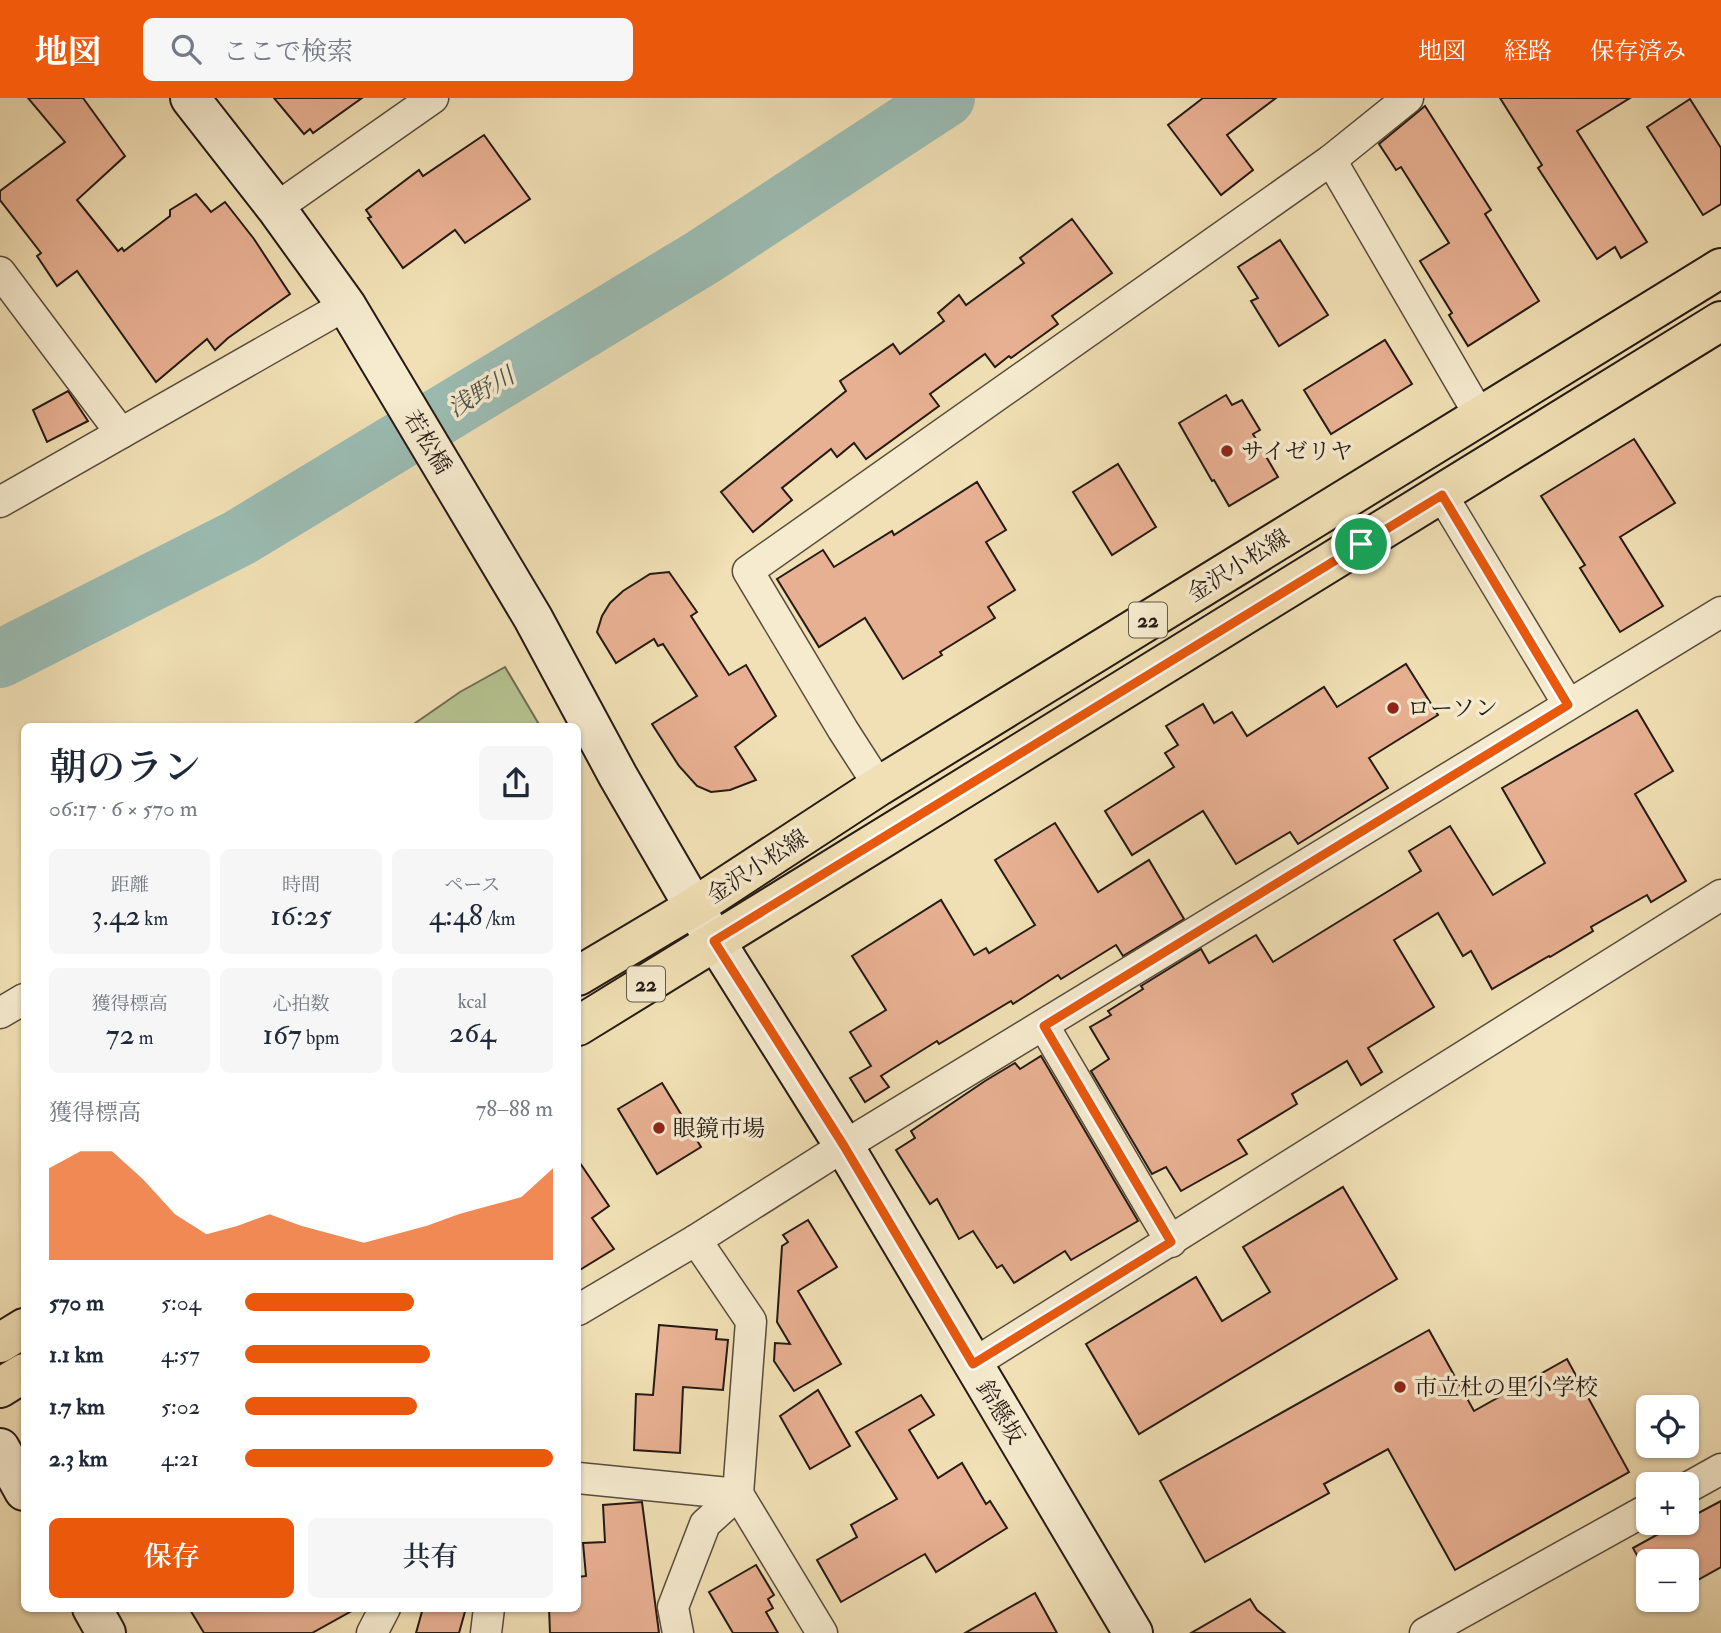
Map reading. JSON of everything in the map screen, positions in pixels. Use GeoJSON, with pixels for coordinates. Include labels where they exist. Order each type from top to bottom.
{"type":"FeatureCollection","features":[{"type":"Feature","properties":{"kind":"main road","name":"金沢小松線"},"geometry":{"type":"LineString","coordinates":[[581,974],[694,907],[879,786],[1721,268]]}},
{"type":"Feature","properties":{"kind":"main road","name":"金沢小松線"},"geometry":{"type":"LineString","coordinates":[[581,1024],[1721,321]]}},
{"type":"Feature","properties":{"kind":"main road"},"geometry":{"type":"LineString","coordinates":[[0,1343],[21,1330]]}},
{"type":"Feature","properties":{"kind":"main road"},"geometry":{"type":"LineString","coordinates":[[0,1388],[21,1375]]}},
{"type":"Feature","properties":{"kind":"street","name":"若松橋"},"geometry":{"type":"LineString","coordinates":[[190,98],[276,208],[355,320],[492,550],[694,907]]}},
{"type":"Feature","properties":{"kind":"street"},"geometry":{"type":"LineString","coordinates":[[276,208],[433,98]]}},
{"type":"Feature","properties":{"kind":"street"},"geometry":{"type":"LineString","coordinates":[[879,786],[748,571],[1331,160],[1408,98]]}},
{"type":"Feature","properties":{"kind":"street"},"geometry":{"type":"LineString","coordinates":[[1331,160],[1480,416]]}},
{"type":"Feature","properties":{"kind":"street"},"geometry":{"type":"LineString","coordinates":[[0,272],[121,433]]}},
{"type":"Feature","properties":{"kind":"street"},"geometry":{"type":"LineString","coordinates":[[0,502],[121,433],[355,320]]}},
{"type":"Feature","properties":{"kind":"street"},"geometry":{"type":"LineString","coordinates":[[1442,495],[1568,705]]}},
{"type":"Feature","properties":{"kind":"street"},"geometry":{"type":"LineString","coordinates":[[581,1308],[1721,612]]}},
{"type":"Feature","properties":{"kind":"street"},"geometry":{"type":"LineString","coordinates":[[973,1364],[1721,895]]}},
{"type":"Feature","properties":{"kind":"street","name":"鈴懸坂"},"geometry":{"type":"LineString","coordinates":[[694,907],[844,1146],[1133,1633]]}},
{"type":"Feature","properties":{"kind":"street"},"geometry":{"type":"LineString","coordinates":[[0,1013],[21,1001]]}},
{"type":"Feature","properties":{"kind":"street"},"geometry":{"type":"LineString","coordinates":[[1044,1026],[1171,1242]]}},
{"type":"Feature","properties":{"kind":"street"},"geometry":{"type":"LineString","coordinates":[[696,1240],[751,1321],[738,1494],[822,1633]]}},
{"type":"Feature","properties":{"kind":"street"},"geometry":{"type":"LineString","coordinates":[[0,1448],[21,1485]]}},
{"type":"Feature","properties":{"kind":"street"},"geometry":{"type":"LineString","coordinates":[[1699,1481],[1721,1469]]}},
{"type":"Feature","properties":{"kind":"street"},"geometry":{"type":"LineString","coordinates":[[581,1478],[738,1494]]}},
{"type":"Feature","properties":{"kind":"street"},"geometry":{"type":"LineString","coordinates":[[678,1633],[673,1608],[705,1524],[738,1494]]}},
{"type":"Feature","properties":{"kind":"street"},"geometry":{"type":"LineString","coordinates":[[1424,1633],[1636,1516]]}},
{"type":"Feature","properties":{"kind":"street"},"geometry":{"type":"LineString","coordinates":[[372,1633],[383,1612]]}},
{"type":"Feature","properties":{"kind":"street"},"geometry":{"type":"LineString","coordinates":[[486,1633],[489,1612]]}},
{"type":"Feature","properties":{"kind":"green space"},"geometry":{"type":"Polygon","coordinates":[[[505,667],[538,723],[415,723],[460,692],[505,667]]]}},
{"type":"Feature","properties":{"kind":"building"},"geometry":{"type":"Polygon","coordinates":[[[28,98],[83,98],[125,156],[77,200],[118,251],[122,248],[124,251],[170,216],[170,210],[196,194],[211,212],[225,202],[254,239],[290,294],[215,350],[207,339],[156,382],[77,271],[57,286],[37,256],[41,253],[0,200],[0,191],[65,142],[28,98]]]}},
{"type":"Feature","properties":{"kind":"building"},"geometry":{"type":"Polygon","coordinates":[[[274,98],[362,98],[313,133],[310,129],[304,134],[274,98]]]}},
{"type":"Feature","properties":{"kind":"building"},"geometry":{"type":"Polygon","coordinates":[[[1203,98],[1276,98],[1227,135],[1253,170],[1221,195],[1168,125],[1203,98]]]}},
{"type":"Feature","properties":{"kind":"building"},"geometry":{"type":"Polygon","coordinates":[[[1500,98],[1630,98],[1577,131],[1647,242],[1621,258],[1615,247],[1597,259],[1538,168],[1542,165],[1500,98]]]}},
{"type":"Feature","properties":{"kind":"building"},"geometry":{"type":"Polygon","coordinates":[[[1690,99],[1721,148],[1721,204],[1703,215],[1647,127],[1690,99]]]}},
{"type":"Feature","properties":{"kind":"building"},"geometry":{"type":"Polygon","coordinates":[[[1425,106],[1491,210],[1485,214],[1539,301],[1468,346],[1449,315],[1452,313],[1420,261],[1449,243],[1401,167],[1396,170],[1379,144],[1425,106]]]}},
{"type":"Feature","properties":{"kind":"building"},"geometry":{"type":"Polygon","coordinates":[[[484,135],[530,199],[465,243],[455,230],[403,268],[368,218],[371,217],[366,210],[419,170],[423,176],[484,135]]]}},
{"type":"Feature","properties":{"kind":"building"},"geometry":{"type":"Polygon","coordinates":[[[1072,219],[1112,273],[1052,316],[1058,324],[1011,358],[1009,356],[995,367],[985,354],[930,394],[939,406],[866,459],[854,443],[837,457],[831,449],[782,488],[792,500],[753,532],[721,492],[846,391],[840,381],[893,344],[900,354],[944,321],[938,313],[959,295],[966,305],[1024,263],[1020,258],[1072,219]]]}},
{"type":"Feature","properties":{"kind":"building"},"geometry":{"type":"Polygon","coordinates":[[[1280,240],[1328,315],[1279,346],[1251,301],[1258,298],[1238,267],[1280,240]]]}},
{"type":"Feature","properties":{"kind":"building"},"geometry":{"type":"Polygon","coordinates":[[[1385,340],[1412,384],[1331,434],[1304,390],[1385,340]]]}},
{"type":"Feature","properties":{"kind":"building"},"geometry":{"type":"Polygon","coordinates":[[[68,391],[88,421],[47,442],[33,410],[68,391]]]}},
{"type":"Feature","properties":{"kind":"building"},"geometry":{"type":"Polygon","coordinates":[[[1226,395],[1232,405],[1242,400],[1260,430],[1253,434],[1278,477],[1229,506],[1179,423],[1226,395]]]}},
{"type":"Feature","properties":{"kind":"building"},"geometry":{"type":"Polygon","coordinates":[[[1634,439],[1675,503],[1620,537],[1663,606],[1620,632],[1580,568],[1585,565],[1541,496],[1634,439]]]}},
{"type":"Feature","properties":{"kind":"building"},"geometry":{"type":"Polygon","coordinates":[[[1118,464],[1156,527],[1112,555],[1073,492],[1118,464]]]}},
{"type":"Feature","properties":{"kind":"building"},"geometry":{"type":"Polygon","coordinates":[[[977,482],[1006,530],[986,542],[1015,590],[988,607],[995,618],[903,679],[865,618],[819,647],[777,579],[823,550],[834,567],[892,531],[894,535],[977,482]]]}},
{"type":"Feature","properties":{"kind":"building"},"geometry":{"type":"Polygon","coordinates":[[[669,572],[697,612],[691,616],[729,675],[746,665],[776,716],[735,747],[756,780],[730,790],[711,792],[697,786],[679,766],[652,724],[697,696],[663,644],[658,646],[654,639],[616,663],[597,632],[610,603],[623,591],[650,574],[669,572]]]}},
{"type":"Feature","properties":{"kind":"building"},"geometry":{"type":"Polygon","coordinates":[[[1406,664],[1438,715],[1369,758],[1388,788],[1298,844],[1290,832],[1236,864],[1203,811],[1132,855],[1105,811],[1174,767],[1165,753],[1178,745],[1166,726],[1203,704],[1214,723],[1232,712],[1247,736],[1324,687],[1337,707],[1406,664]]]}},
{"type":"Feature","properties":{"kind":"building"},"geometry":{"type":"Polygon","coordinates":[[[1637,710],[1673,771],[1635,794],[1686,881],[1651,902],[1647,895],[1591,927],[1593,931],[1492,989],[1471,951],[1463,956],[1438,913],[1394,940],[1434,1007],[1368,1048],[1382,1072],[1361,1085],[1347,1061],[1292,1094],[1297,1104],[1238,1140],[1247,1154],[1181,1191],[1166,1167],[1152,1174],[1091,1071],[1109,1059],[1090,1027],[1111,1015],[1108,1011],[1143,989],[1141,986],[1201,949],[1209,963],[1256,935],[1273,962],[1421,871],[1409,851],[1450,826],[1493,895],[1545,863],[1502,788],[1637,710]]]}},
{"type":"Feature","properties":{"kind":"building"},"geometry":{"type":"Polygon","coordinates":[[[1055,823],[1098,892],[1149,860],[1184,919],[1123,956],[1116,945],[1061,979],[1058,975],[1013,1004],[1011,1001],[939,1044],[937,1041],[881,1076],[889,1087],[865,1102],[850,1078],[871,1066],[850,1032],[886,1010],[852,956],[941,900],[974,955],[986,948],[989,953],[1035,925],[995,860],[1055,823]]]}},
{"type":"Feature","properties":{"kind":"building"},"geometry":{"type":"Polygon","coordinates":[[[1041,1056],[1138,1221],[1071,1260],[1065,1251],[1014,1283],[1002,1265],[997,1268],[973,1231],[959,1239],[937,1199],[930,1204],[896,1150],[915,1138],[911,1131],[985,1081],[1015,1063],[1020,1069],[1041,1056]]]}},
{"type":"Feature","properties":{"kind":"building","name":"眼鏡市場"},"geometry":{"type":"Polygon","coordinates":[[[662,1083],[701,1147],[657,1174],[618,1109],[662,1083]]]}},
{"type":"Feature","properties":{"kind":"building"},"geometry":{"type":"Polygon","coordinates":[[[581,1164],[609,1206],[592,1218],[614,1249],[581,1269],[581,1164]]]}},
{"type":"Feature","properties":{"kind":"building"},"geometry":{"type":"Polygon","coordinates":[[[1343,1187],[1397,1279],[1139,1434],[1086,1344],[1196,1277],[1222,1321],[1270,1292],[1243,1247],[1343,1187]]]}},
{"type":"Feature","properties":{"kind":"building"},"geometry":{"type":"Polygon","coordinates":[[[808,1220],[837,1267],[798,1291],[841,1364],[794,1391],[774,1361],[775,1343],[790,1344],[777,1322],[782,1246],[788,1242],[783,1235],[808,1220]]]}},
{"type":"Feature","properties":{"kind":"building"},"geometry":{"type":"Polygon","coordinates":[[[659,1325],[717,1330],[716,1339],[728,1340],[723,1390],[683,1387],[680,1453],[634,1450],[636,1394],[653,1395],[659,1325]]]}},
{"type":"Feature","properties":{"kind":"building"},"geometry":{"type":"Polygon","coordinates":[[[1429,1330],[1474,1411],[1567,1359],[1629,1472],[1455,1570],[1388,1449],[1324,1484],[1329,1493],[1205,1562],[1160,1481],[1429,1330]]]}},
{"type":"Feature","properties":{"kind":"building"},"geometry":{"type":"Polygon","coordinates":[[[818,1390],[850,1446],[810,1469],[780,1416],[818,1390]]]}},
{"type":"Feature","properties":{"kind":"building"},"geometry":{"type":"Polygon","coordinates":[[[921,1395],[934,1415],[909,1430],[938,1478],[962,1463],[986,1504],[990,1501],[1007,1528],[936,1572],[925,1554],[841,1602],[817,1560],[857,1537],[851,1525],[897,1499],[856,1432],[921,1395]]]}},
{"type":"Feature","properties":{"kind":"building"},"geometry":{"type":"Polygon","coordinates":[[[1721,1501],[1721,1567],[1699,1579],[1699,1549],[1636,1549],[1636,1554],[1633,1548],[1656,1535],[1699,1535],[1699,1513],[1721,1501]]]}},
{"type":"Feature","properties":{"kind":"building"},"geometry":{"type":"Polygon","coordinates":[[[642,1502],[659,1633],[550,1633],[549,1612],[581,1612],[581,1577],[586,1576],[583,1543],[605,1542],[603,1505],[642,1502]]]}},
{"type":"Feature","properties":{"kind":"building"},"geometry":{"type":"Polygon","coordinates":[[[756,1565],[774,1595],[768,1599],[773,1608],[766,1612],[778,1633],[733,1633],[709,1592],[756,1565]]]}},
{"type":"Feature","properties":{"kind":"building"},"geometry":{"type":"Polygon","coordinates":[[[1035,1593],[1057,1633],[965,1633],[1035,1593]]]}},
{"type":"Feature","properties":{"kind":"building"},"geometry":{"type":"Polygon","coordinates":[[[1250,1599],[1257,1610],[1285,1633],[1191,1633],[1250,1599]]]}},
{"type":"Feature","properties":{"kind":"building"},"geometry":{"type":"Polygon","coordinates":[[[191,1612],[350,1612],[312,1633],[204,1633],[191,1612]]]}},
{"type":"Feature","properties":{"kind":"building"},"geometry":{"type":"Polygon","coordinates":[[[422,1612],[465,1612],[459,1633],[416,1633],[422,1612]]]}},
{"type":"Feature","properties":{"kind":"waterway","name":"浅野川"},"geometry":{"type":"LineString","coordinates":[[0,659],[239,538],[703,257],[946,98]]}},
{"type":"Feature","properties":{"kind":"place","name":"サイゼリヤ"},"geometry":{"type":"Point","coordinates":[1227,451]}},
{"type":"Feature","properties":{"kind":"place","name":"ローソン"},"geometry":{"type":"Point","coordinates":[1393,708]}},
{"type":"Feature","properties":{"kind":"place","name":"眼鏡市場"},"geometry":{"type":"Point","coordinates":[659,1128]}},
{"type":"Feature","properties":{"kind":"place","name":"市立杜の里小学校"},"geometry":{"type":"Point","coordinates":[1400,1387]}},
{"type":"Feature","properties":{"kind":"route"},"geometry":{"type":"LineString","coordinates":[[1442,495],[1568,705],[1044,1026],[1171,1242],[973,1364],[844,1146],[714,941],[1361,544],[1442,495]]}}]}
